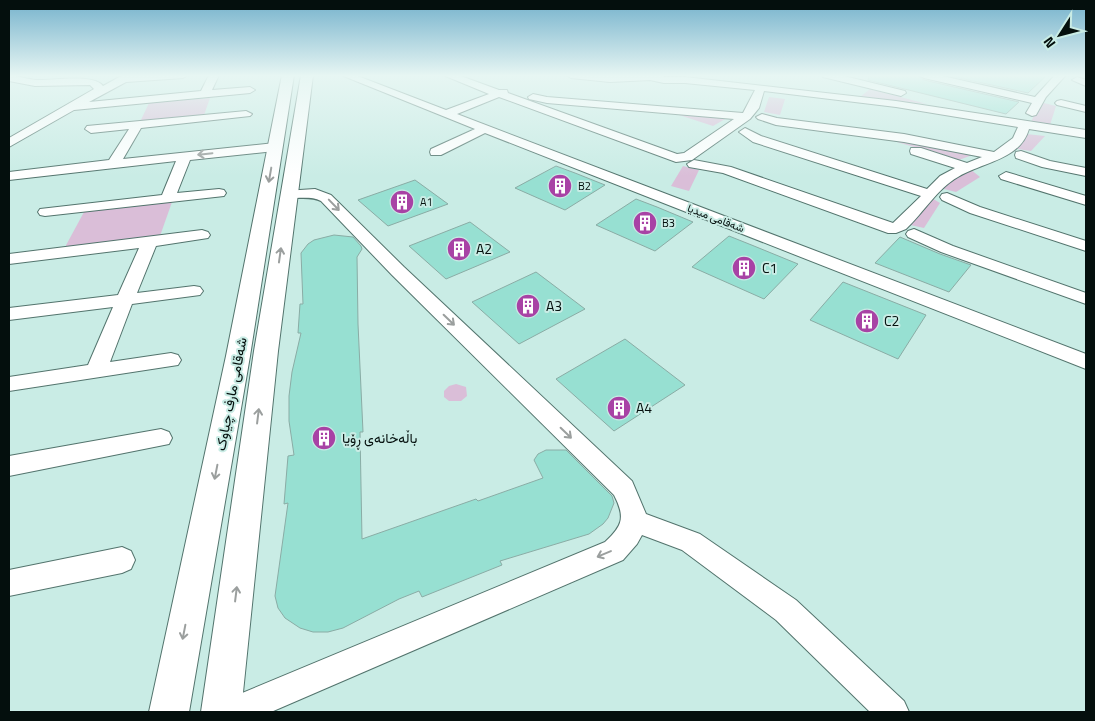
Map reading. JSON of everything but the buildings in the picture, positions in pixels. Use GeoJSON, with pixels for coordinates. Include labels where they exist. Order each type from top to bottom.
{"type":"FeatureCollection","features":[{"type":"Feature","properties":{"kind":"street"},"geometry":{"type":"LineString","coordinates":[[9,143],[69,109]]}},
{"type":"Feature","properties":{"kind":"street","name":"شەقامی مارف چیاوک"},"geometry":{"type":"LineString","coordinates":[[168,712],[238,356],[275,147],[292,109]]}},
{"type":"Feature","properties":{"kind":"street","name":"شەقامی مارف چیاوک"},"geometry":{"type":"LineString","coordinates":[[221,712],[266,351],[289,194],[292,109]]}},
{"type":"Feature","properties":{"kind":"street","name":"شەقامی میدیا"},"geometry":{"type":"LineString","coordinates":[[434,109],[1086,362]]}},
{"type":"Feature","properties":{"kind":"street"},"geometry":{"type":"LineString","coordinates":[[443,112],[452,109]]}},
{"type":"Feature","properties":{"kind":"street"},"geometry":{"type":"LineString","coordinates":[[554,109],[676,158],[687,157],[713,129],[746,117],[752,109]]}},
{"type":"Feature","properties":{"kind":"street"},"geometry":{"type":"LineString","coordinates":[[652,109],[713,129]]}},
{"type":"Feature","properties":{"kind":"street"},"geometry":{"type":"LineString","coordinates":[[657,109],[746,117]]}},
{"type":"Feature","properties":{"kind":"street"},"geometry":{"type":"LineString","coordinates":[[905,109],[1086,134]]}},
{"type":"Feature","properties":{"kind":"street"},"geometry":{"type":"LineString","coordinates":[[913,109],[994,119]]}},
{"type":"Feature","properties":{"kind":"street"},"geometry":{"type":"LineString","coordinates":[[958,109],[994,119],[1086,140]]}},
{"type":"Feature","properties":{"kind":"street"},"geometry":{"type":"LineString","coordinates":[[694,164],[726,170],[888,228],[896,228],[902,225],[946,178],[966,167],[996,156],[1013,145],[1034,109]]}},
{"type":"Feature","properties":{"kind":"street"},"geometry":{"type":"LineString","coordinates":[[91,129],[246,114]]}},
{"type":"Feature","properties":{"kind":"street"},"geometry":{"type":"LineString","coordinates":[[762,117],[776,121],[914,140],[996,156]]}},
{"type":"Feature","properties":{"kind":"street"},"geometry":{"type":"LineString","coordinates":[[114,163],[137,124]]}},
{"type":"Feature","properties":{"kind":"street"},"geometry":{"type":"LineString","coordinates":[[436,152],[485,129]]}},
{"type":"Feature","properties":{"kind":"street"},"geometry":{"type":"LineString","coordinates":[[846,130],[966,167]]}},
{"type":"Feature","properties":{"kind":"street"},"geometry":{"type":"LineString","coordinates":[[744,132],[757,139],[929,194]]}},
{"type":"Feature","properties":{"kind":"street"},"geometry":{"type":"LineString","coordinates":[[9,176],[114,163],[275,147]]}},
{"type":"Feature","properties":{"kind":"street"},"geometry":{"type":"LineString","coordinates":[[1021,155],[1047,164],[1086,172]]}},
{"type":"Feature","properties":{"kind":"street"},"geometry":{"type":"LineString","coordinates":[[168,198],[185,156]]}},
{"type":"Feature","properties":{"kind":"street"},"geometry":{"type":"LineString","coordinates":[[9,170],[60,169]]}},
{"type":"Feature","properties":{"kind":"street"},"geometry":{"type":"LineString","coordinates":[[1006,176],[1086,201]]}},
{"type":"Feature","properties":{"kind":"street"},"geometry":{"type":"LineString","coordinates":[[45,212],[219,193]]}},
{"type":"Feature","properties":{"kind":"street"},"geometry":{"type":"LineString","coordinates":[[234,712],[614,550],[628,538],[634,521],[633,504],[623,488],[398,271],[326,198],[315,193],[289,194]]}},
{"type":"Feature","properties":{"kind":"street"},"geometry":{"type":"LineString","coordinates":[[947,197],[975,210],[1086,246]]}},
{"type":"Feature","properties":{"kind":"street"},"geometry":{"type":"LineString","coordinates":[[914,234],[948,249],[1086,300]]}},
{"type":"Feature","properties":{"kind":"street"},"geometry":{"type":"LineString","coordinates":[[9,259],[202,235]]}},
{"type":"Feature","properties":{"kind":"street"},"geometry":{"type":"LineString","coordinates":[[96,371],[149,242]]}},
{"type":"Feature","properties":{"kind":"street"},"geometry":{"type":"LineString","coordinates":[[9,314],[194,291]]}},
{"type":"Feature","properties":{"kind":"street"},"geometry":{"type":"LineString","coordinates":[[238,356],[266,351]]}},
{"type":"Feature","properties":{"kind":"street"},"geometry":{"type":"LineString","coordinates":[[9,384],[171,360]]}},
{"type":"Feature","properties":{"kind":"street"},"geometry":{"type":"LineString","coordinates":[[9,466],[161,438]]}},
{"type":"Feature","properties":{"kind":"street"},"geometry":{"type":"LineString","coordinates":[[634,521],[690,542],[720,561],[786,610],[893,712]]}},
{"type":"Feature","properties":{"kind":"street"},"geometry":{"type":"LineString","coordinates":[[9,583],[122,560]]}},
{"type":"Feature","properties":{"kind":"shaded area"},"geometry":{"type":"Polygon","coordinates":[[[146,109],[206,109],[204,115],[140,122],[146,109]]]}},
{"type":"Feature","properties":{"kind":"shaded area"},"geometry":{"type":"Polygon","coordinates":[[[765,109],[782,109],[780,115],[764,112],[765,109]]]}},
{"type":"Feature","properties":{"kind":"shaded area"},"geometry":{"type":"Polygon","coordinates":[[[1037,109],[1055,109],[1050,125],[1031,122],[1037,109]]]}},
{"type":"Feature","properties":{"kind":"shaded area"},"geometry":{"type":"Polygon","coordinates":[[[673,113],[727,118],[713,126],[673,113]]]}},
{"type":"Feature","properties":{"kind":"shaded area"},"geometry":{"type":"Polygon","coordinates":[[[1026,134],[1045,136],[1031,151],[1012,148],[1026,134]]]}},
{"type":"Feature","properties":{"kind":"shaded area"},"geometry":{"type":"Polygon","coordinates":[[[890,140],[975,154],[959,160],[890,140]]]}},
{"type":"Feature","properties":{"kind":"shaded area"},"geometry":{"type":"Polygon","coordinates":[[[683,166],[699,170],[689,191],[671,186],[683,166]]]}},
{"type":"Feature","properties":{"kind":"shaded area"},"geometry":{"type":"Polygon","coordinates":[[[970,169],[980,177],[956,192],[936,187],[970,169]]]}},
{"type":"Feature","properties":{"kind":"shaded area"},"geometry":{"type":"Polygon","coordinates":[[[925,194],[940,203],[924,228],[906,224],[925,194]]]}},
{"type":"Feature","properties":{"kind":"shaded area"},"geometry":{"type":"Polygon","coordinates":[[[172,202],[160,236],[64,249],[84,212],[172,202]]]}},
{"type":"Feature","properties":{"kind":"shaded area"},"geometry":{"type":"Polygon","coordinates":[[[456,384],[466,387],[467,396],[461,401],[449,401],[444,397],[444,391],[449,386],[456,384]]]}},
{"type":"Feature","properties":{"kind":"place","name":"B2"},"geometry":{"type":"Point","coordinates":[560,186]}},
{"type":"Feature","properties":{"kind":"place","name":"A1"},"geometry":{"type":"Point","coordinates":[402,202]}},
{"type":"Feature","properties":{"kind":"place","name":"B3"},"geometry":{"type":"Point","coordinates":[645,223]}},
{"type":"Feature","properties":{"kind":"place","name":"A2"},"geometry":{"type":"Point","coordinates":[459,249]}},
{"type":"Feature","properties":{"kind":"place","name":"C1"},"geometry":{"type":"Point","coordinates":[744,268]}},
{"type":"Feature","properties":{"kind":"place","name":"A3"},"geometry":{"type":"Point","coordinates":[528,306]}},
{"type":"Feature","properties":{"kind":"place","name":"C2"},"geometry":{"type":"Point","coordinates":[867,321]}},
{"type":"Feature","properties":{"kind":"place","name":"A4"},"geometry":{"type":"Point","coordinates":[619,408]}},
{"type":"Feature","properties":{"kind":"place","name":"باڵەخانەی ڕۆیا"},"geometry":{"type":"Point","coordinates":[324,438]}}]}
